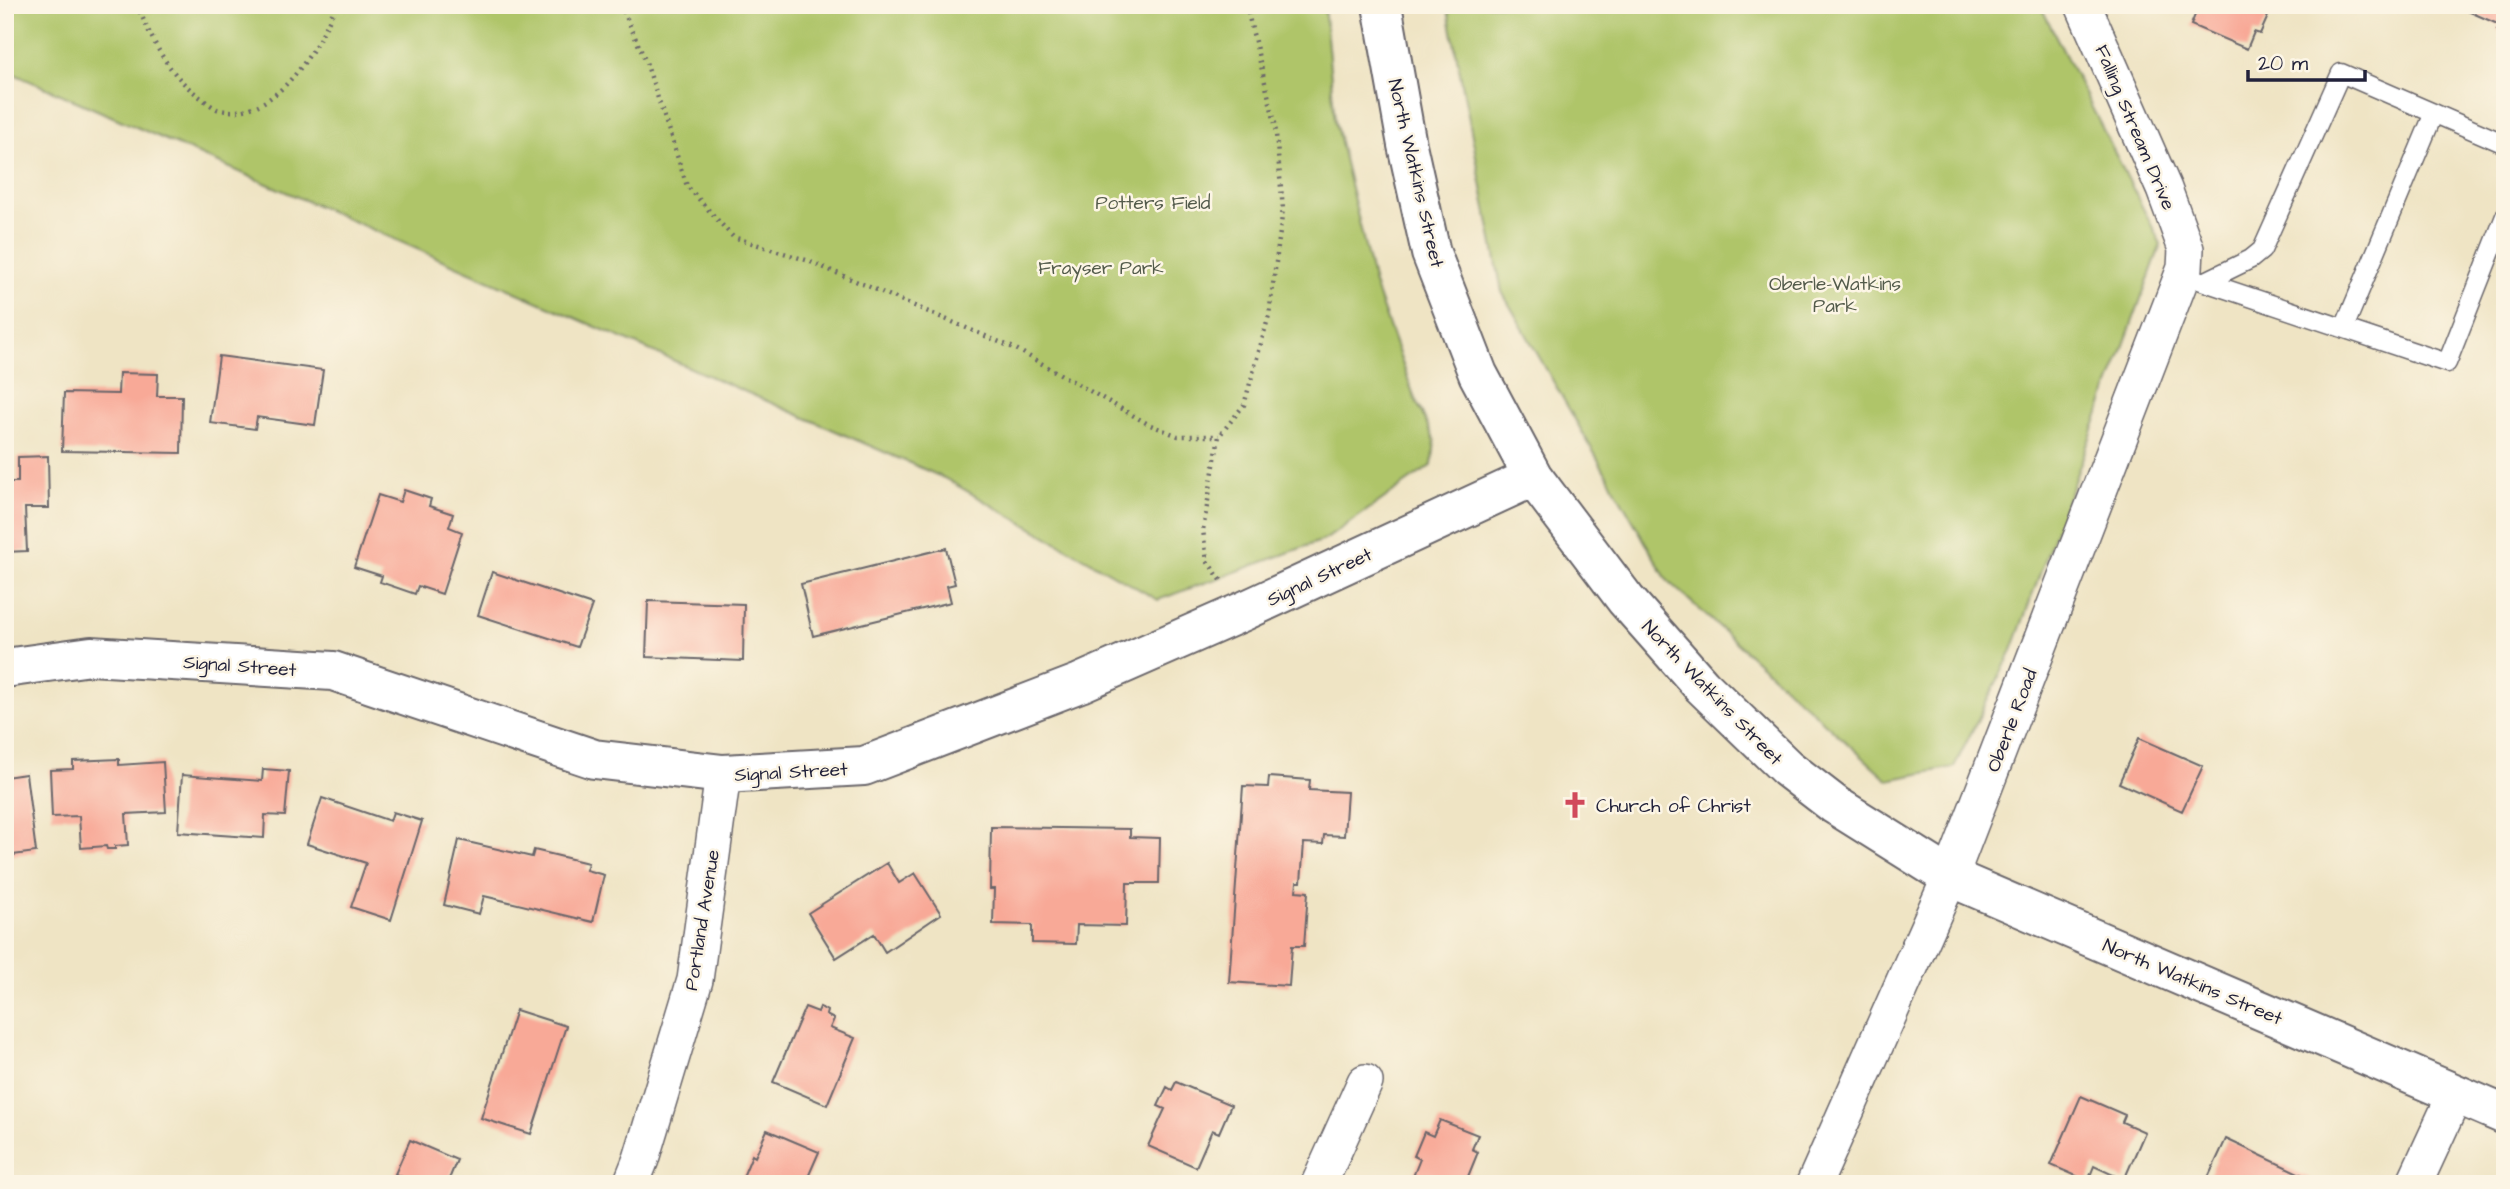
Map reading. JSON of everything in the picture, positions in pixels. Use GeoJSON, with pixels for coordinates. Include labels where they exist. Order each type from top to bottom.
{"type":"FeatureCollection","features":[{"type":"Feature","properties":{"kind":"main road","name":"North Watkins Street"},"geometry":{"type":"LineString","coordinates":[[1382,5],[1407,145],[1431,253],[1478,374],[1533,477],[1626,600],[1702,686],[1787,768],[1835,805],[1950,877],[2505,1115]]}},
{"type":"Feature","properties":{"kind":"main road","name":"Signal Street"},"geometry":{"type":"LineString","coordinates":[[5,668],[91,656],[333,670],[594,759],[723,774],[864,766],[1080,683],[1244,611],[1533,477]]}},
{"type":"Feature","properties":{"kind":"street","name":"Falling Stream Drive"},"geometry":{"type":"LineString","coordinates":[[2083,5],[2164,189],[2191,268]]}},
{"type":"Feature","properties":{"kind":"street","name":"Oberle Road"},"geometry":{"type":"LineString","coordinates":[[1815,1184],[1950,877],[2191,268]]}},
{"type":"Feature","properties":{"kind":"street","name":"Portland Avenue"},"geometry":{"type":"LineString","coordinates":[[631,1184],[695,981],[723,774]]}},
{"type":"Feature","properties":{"kind":"street"},"geometry":{"type":"LineString","coordinates":[[1319,1184],[1365,1083]]}},
{"type":"Feature","properties":{"kind":"street"},"geometry":{"type":"LineString","coordinates":[[2414,1184],[2456,1093]]}},
{"type":"Feature","properties":{"kind":"lane"},"geometry":{"type":"LineString","coordinates":[[2191,268],[2251,259],[2262,250],[2341,73],[2505,144]]}},
{"type":"Feature","properties":{"kind":"lane"},"geometry":{"type":"LineString","coordinates":[[2344,328],[2434,113]]}},
{"type":"Feature","properties":{"kind":"lane"},"geometry":{"type":"LineString","coordinates":[[2191,268],[2344,328],[2447,363],[2505,216]]}},
{"type":"Feature","properties":{"kind":"path"},"geometry":{"type":"LineString","coordinates":[[137,5],[156,49],[186,87],[216,109],[247,109],[275,95],[300,70],[337,5]]}},
{"type":"Feature","properties":{"kind":"path"},"geometry":{"type":"LineString","coordinates":[[621,5],[646,62],[687,186],[733,237],[806,260],[1016,349],[1148,424],[1178,436],[1219,436]]}},
{"type":"Feature","properties":{"kind":"path"},"geometry":{"type":"LineString","coordinates":[[1244,611],[1207,561],[1203,530],[1219,436],[1244,405],[1269,315],[1283,209],[1275,123],[1246,5]]}},
{"type":"Feature","properties":{"kind":"green space","name":"Frayser Park"},"geometry":{"type":"Polygon","coordinates":[[[5,5],[1324,5],[1335,121],[1374,284],[1414,396],[1435,441],[1432,465],[1326,539],[1158,600],[944,478],[5,70],[5,5]]]}},
{"type":"Feature","properties":{"kind":"green space","name":"Oberle-Watkins Park"},"geometry":{"type":"Polygon","coordinates":[[[1447,5],[2040,5],[2161,244],[2011,653],[1954,767],[1888,780],[1667,580],[1502,292],[1447,5]]]}},
{"type":"Feature","properties":{"kind":"building"},"geometry":{"type":"Polygon","coordinates":[[[2199,5],[2273,5],[2260,34],[2254,32],[2247,49],[2191,25],[2199,5]]]}},
{"type":"Feature","properties":{"kind":"building"},"geometry":{"type":"Polygon","coordinates":[[[2454,5],[2505,5],[2505,33],[2497,30],[2500,25],[2454,5]]]}},
{"type":"Feature","properties":{"kind":"building"},"geometry":{"type":"Polygon","coordinates":[[[219,356],[323,370],[315,425],[257,417],[255,429],[210,423],[219,356]]]}},
{"type":"Feature","properties":{"kind":"building"},"geometry":{"type":"Polygon","coordinates":[[[119,373],[158,374],[157,396],[182,396],[181,453],[62,451],[64,393],[118,394],[119,373]]]}},
{"type":"Feature","properties":{"kind":"building"},"geometry":{"type":"Polygon","coordinates":[[[48,456],[49,508],[25,508],[27,551],[5,552],[5,482],[18,482],[18,457],[48,456]]]}},
{"type":"Feature","properties":{"kind":"building"},"geometry":{"type":"Polygon","coordinates":[[[404,490],[431,499],[429,506],[453,514],[449,527],[462,532],[442,594],[418,586],[415,594],[380,582],[382,576],[354,567],[378,495],[400,502],[404,490]]]}},
{"type":"Feature","properties":{"kind":"building"},"geometry":{"type":"Polygon","coordinates":[[[946,548],[955,584],[947,586],[951,602],[813,636],[801,584],[946,548]]]}},
{"type":"Feature","properties":{"kind":"building"},"geometry":{"type":"Polygon","coordinates":[[[492,572],[592,605],[577,647],[478,615],[492,572]]]}},
{"type":"Feature","properties":{"kind":"building"},"geometry":{"type":"Polygon","coordinates":[[[648,601],[744,604],[743,661],[646,657],[648,601]]]}},
{"type":"Feature","properties":{"kind":"building"},"geometry":{"type":"Polygon","coordinates":[[[2139,738],[2203,766],[2182,811],[2119,783],[2139,738]]]}},
{"type":"Feature","properties":{"kind":"building"},"geometry":{"type":"Polygon","coordinates":[[[119,759],[119,765],[163,762],[166,812],[126,814],[128,845],[115,846],[115,849],[107,849],[106,846],[81,848],[79,816],[52,817],[50,770],[73,769],[73,761],[119,759]]]}},
{"type":"Feature","properties":{"kind":"building"},"geometry":{"type":"Polygon","coordinates":[[[263,769],[289,771],[285,816],[265,815],[264,838],[178,832],[182,775],[262,781],[263,769]]]}},
{"type":"Feature","properties":{"kind":"building"},"geometry":{"type":"Polygon","coordinates":[[[26,774],[36,852],[5,856],[5,777],[26,774]]]}},
{"type":"Feature","properties":{"kind":"building"},"geometry":{"type":"Polygon","coordinates":[[[1269,777],[1310,780],[1309,790],[1347,792],[1344,836],[1324,835],[1323,844],[1304,843],[1301,882],[1297,882],[1296,891],[1308,892],[1304,946],[1292,946],[1289,986],[1229,982],[1243,786],[1268,787],[1269,777]]]}},
{"type":"Feature","properties":{"kind":"building"},"geometry":{"type":"Polygon","coordinates":[[[322,798],[390,821],[393,812],[422,821],[391,920],[351,907],[366,863],[307,844],[322,798]]]}},
{"type":"Feature","properties":{"kind":"building"},"geometry":{"type":"Polygon","coordinates":[[[991,827],[1130,829],[1130,837],[1160,838],[1159,883],[1127,883],[1126,926],[1077,925],[1076,944],[1032,943],[1032,925],[993,924],[994,889],[990,889],[991,827]]]}},
{"type":"Feature","properties":{"kind":"building"},"geometry":{"type":"Polygon","coordinates":[[[459,840],[532,857],[534,850],[588,863],[586,870],[604,875],[593,922],[484,896],[479,914],[444,905],[459,840]]]}},
{"type":"Feature","properties":{"kind":"building"},"geometry":{"type":"Polygon","coordinates":[[[887,863],[899,883],[915,873],[941,914],[885,952],[874,934],[836,958],[808,913],[887,863]]]}},
{"type":"Feature","properties":{"kind":"building"},"geometry":{"type":"Polygon","coordinates":[[[805,1007],[818,1012],[820,1007],[827,1011],[826,1015],[834,1019],[830,1028],[855,1038],[827,1105],[773,1082],[805,1007]]]}},
{"type":"Feature","properties":{"kind":"building"},"geometry":{"type":"Polygon","coordinates":[[[516,1010],[566,1026],[531,1134],[481,1118],[516,1010]]]}},
{"type":"Feature","properties":{"kind":"building"},"geometry":{"type":"Polygon","coordinates":[[[1176,1082],[1231,1105],[1219,1133],[1212,1130],[1196,1167],[1148,1146],[1165,1109],[1158,1106],[1167,1087],[1172,1090],[1176,1082]]]}},
{"type":"Feature","properties":{"kind":"building"},"geometry":{"type":"Polygon","coordinates":[[[2081,1096],[2125,1115],[2122,1122],[2145,1132],[2124,1180],[2094,1166],[2088,1181],[2051,1165],[2081,1096]]]}},
{"type":"Feature","properties":{"kind":"building"},"geometry":{"type":"Polygon","coordinates":[[[1440,1120],[1478,1135],[1472,1149],[1478,1152],[1465,1184],[1410,1184],[1420,1159],[1414,1156],[1424,1132],[1433,1136],[1440,1120]]]}},
{"type":"Feature","properties":{"kind":"building"},"geometry":{"type":"Polygon","coordinates":[[[767,1130],[819,1152],[805,1184],[740,1184],[752,1155],[755,1157],[767,1130]]]}},
{"type":"Feature","properties":{"kind":"building"},"geometry":{"type":"Polygon","coordinates":[[[2226,1139],[2311,1179],[2309,1184],[2205,1184],[2226,1139]]]}},
{"type":"Feature","properties":{"kind":"building"},"geometry":{"type":"Polygon","coordinates":[[[410,1140],[457,1160],[447,1184],[418,1184],[395,1174],[410,1140]]]}},
{"type":"Feature","properties":{"kind":"place","name":"Church of Christ"},"geometry":{"type":"Point","coordinates":[1575,805]}},
{"type":"Feature","properties":{"kind":"park label","name":"Potters Field"},"geometry":{"type":"Point","coordinates":[1153,202]}}]}
